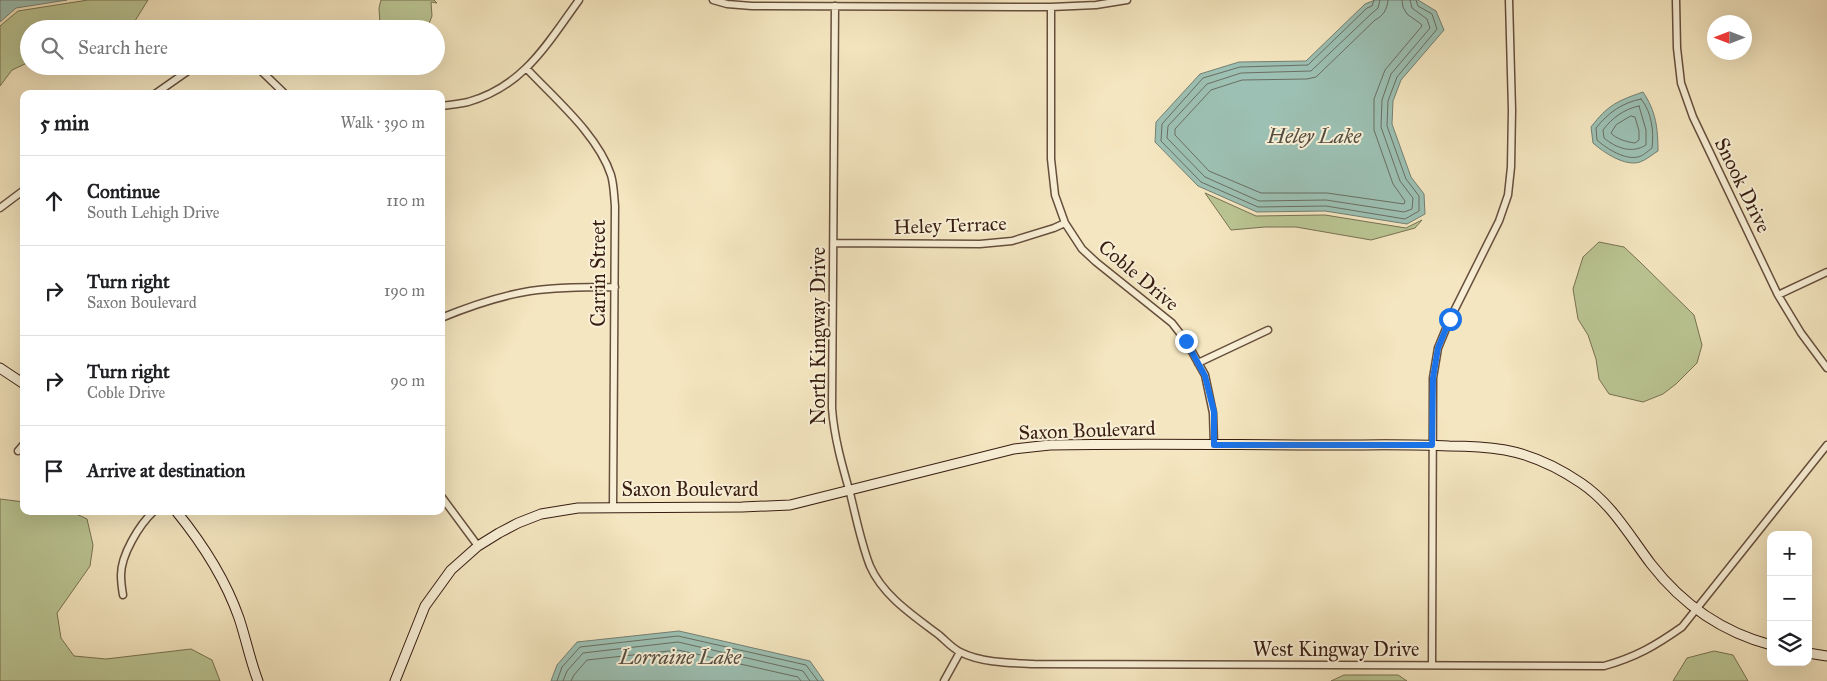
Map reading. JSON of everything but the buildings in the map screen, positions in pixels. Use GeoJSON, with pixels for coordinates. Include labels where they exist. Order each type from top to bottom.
{"type":"FeatureCollection","features":[{"type":"Feature","properties":{"kind":"main road"},"geometry":{"type":"LineString","coordinates":[[0,368],[20,381]]}},
{"type":"Feature","properties":{"kind":"main road","name":"Saxon Boulevard"},"geometry":{"type":"LineString","coordinates":[[395,681],[426,605],[451,570],[478,546],[518,523],[542,514],[578,508],[790,505],[1014,449],[1050,445],[1432,445],[1505,450],[1532,458],[1582,484],[1602,500],[1618,517],[1666,583],[1696,609],[1728,630],[1767,644]]}},
{"type":"Feature","properties":{"kind":"main road"},"geometry":{"type":"LineString","coordinates":[[179,515],[194,533],[221,576],[238,617],[258,681]]}},
{"type":"Feature","properties":{"kind":"main road"},"geometry":{"type":"LineString","coordinates":[[1812,654],[1827,656]]}},
{"type":"Feature","properties":{"kind":"street"},"geometry":{"type":"LineString","coordinates":[[445,105],[467,102],[491,93],[527,69],[541,53],[579,0]]}},
{"type":"Feature","properties":{"kind":"street"},"geometry":{"type":"LineString","coordinates":[[713,0],[728,4],[752,6],[1051,7],[1096,5],[1127,0]]}},
{"type":"Feature","properties":{"kind":"street"},"geometry":{"type":"LineString","coordinates":[[1432,665],[1433,378],[1438,348],[1450,319],[1499,221],[1508,195],[1512,167],[1509,0]]}},
{"type":"Feature","properties":{"kind":"street","name":"Snook Drive"},"geometry":{"type":"LineString","coordinates":[[1676,0],[1677,48],[1681,83],[1693,117],[1778,294],[1800,333],[1827,368]]}},
{"type":"Feature","properties":{"kind":"street","name":"North Kingway Drive"},"geometry":{"type":"LineString","coordinates":[[835,6],[832,408],[834,433],[870,567],[889,594],[911,614],[960,652]]}},
{"type":"Feature","properties":{"kind":"street","name":"Coble Drive"},"geometry":{"type":"LineString","coordinates":[[1051,7],[1051,159],[1055,195],[1065,223],[1082,249],[1172,323],[1186,341],[1205,376],[1214,412],[1214,445]]}},
{"type":"Feature","properties":{"kind":"street","name":"Carrin Street"},"geometry":{"type":"LineString","coordinates":[[527,69],[594,141],[606,162],[612,178],[615,206],[614,508]]}},
{"type":"Feature","properties":{"kind":"street"},"geometry":{"type":"LineString","coordinates":[[162,90],[182,75]]}},
{"type":"Feature","properties":{"kind":"street"},"geometry":{"type":"LineString","coordinates":[[265,75],[281,90]]}},
{"type":"Feature","properties":{"kind":"street"},"geometry":{"type":"LineString","coordinates":[[0,208],[20,193]]}},
{"type":"Feature","properties":{"kind":"street","name":"Heley Terrace"},"geometry":{"type":"LineString","coordinates":[[834,243],[980,244],[1012,241],[1065,223]]}},
{"type":"Feature","properties":{"kind":"street"},"geometry":{"type":"LineString","coordinates":[[1778,294],[1827,272]]}},
{"type":"Feature","properties":{"kind":"street"},"geometry":{"type":"LineString","coordinates":[[445,316],[475,304],[529,291],[573,287],[614,287]]}},
{"type":"Feature","properties":{"kind":"street"},"geometry":{"type":"LineString","coordinates":[[1198,363],[1268,330]]}},
{"type":"Feature","properties":{"kind":"street","name":"West Kingway Drive"},"geometry":{"type":"LineString","coordinates":[[960,652],[983,660],[1006,663],[1604,666],[1628,659],[1656,645],[1682,627],[1827,445]]}},
{"type":"Feature","properties":{"kind":"street"},"geometry":{"type":"LineString","coordinates":[[445,501],[478,546]]}},
{"type":"Feature","properties":{"kind":"street"},"geometry":{"type":"LineString","coordinates":[[123,596],[121,573],[125,556],[136,534],[151,515]]}},
{"type":"Feature","properties":{"kind":"street"},"geometry":{"type":"LineString","coordinates":[[944,681],[960,652]]}},
{"type":"Feature","properties":{"kind":"green space"},"geometry":{"type":"Polygon","coordinates":[[[88,0],[148,0],[136,20],[20,20],[20,66],[12,70],[0,86],[0,26],[18,11],[88,0]]]}},
{"type":"Feature","properties":{"kind":"green space"},"geometry":{"type":"Polygon","coordinates":[[[381,0],[434,0],[437,3],[431,2],[430,20],[380,20],[381,0]]]}},
{"type":"Feature","properties":{"kind":"green space"},"geometry":{"type":"Polygon","coordinates":[[[1205,193],[1256,216],[1325,215],[1406,228],[1422,220],[1415,228],[1371,240],[1296,227],[1231,230],[1205,193]]]}},
{"type":"Feature","properties":{"kind":"green space"},"geometry":{"type":"Polygon","coordinates":[[[1599,242],[1624,247],[1694,315],[1702,345],[1697,363],[1663,394],[1643,402],[1609,394],[1599,379],[1596,359],[1588,335],[1578,319],[1573,289],[1583,257],[1599,242]]]}},
{"type":"Feature","properties":{"kind":"green space"},"geometry":{"type":"Polygon","coordinates":[[[0,499],[20,502],[20,515],[78,515],[87,519],[93,545],[90,566],[57,613],[61,638],[74,656],[106,659],[191,649],[212,660],[220,681],[0,681],[0,499]]]}},
{"type":"Feature","properties":{"kind":"green space"},"geometry":{"type":"Polygon","coordinates":[[[1714,651],[1733,655],[1748,681],[1673,681],[1687,658],[1714,651]]]}},
{"type":"Feature","properties":{"kind":"green space"},"geometry":{"type":"Polygon","coordinates":[[[1344,675],[1398,675],[1407,681],[1331,681],[1344,675]]]}},
{"type":"Feature","properties":{"kind":"water"},"geometry":{"type":"Polygon","coordinates":[[[0,0],[67,0],[16,8],[0,22],[0,0]]]}},
{"type":"Feature","properties":{"kind":"water","name":"Heley Lake"},"geometry":{"type":"Polygon","coordinates":[[[1375,0],[1418,0],[1436,11],[1444,30],[1401,80],[1393,101],[1392,124],[1411,177],[1424,194],[1425,214],[1407,224],[1325,211],[1257,212],[1198,186],[1155,142],[1156,122],[1200,74],[1239,62],[1306,61],[1365,4],[1375,0]]]}},
{"type":"Feature","properties":{"kind":"water"},"geometry":{"type":"Polygon","coordinates":[[[1643,92],[1651,106],[1655,120],[1658,151],[1640,162],[1621,161],[1593,143],[1591,127],[1608,109],[1626,98],[1643,92]]]}},
{"type":"Feature","properties":{"kind":"water","name":"Lorraine Lake"},"geometry":{"type":"Polygon","coordinates":[[[679,631],[810,661],[824,681],[551,681],[557,665],[577,642],[679,631]]]}},
{"type":"Feature","properties":{"kind":"route"},"geometry":{"type":"LineString","coordinates":[[1186,341],[1205,376],[1214,412],[1214,445],[1432,445],[1433,378],[1438,348],[1450,319]]}}]}
